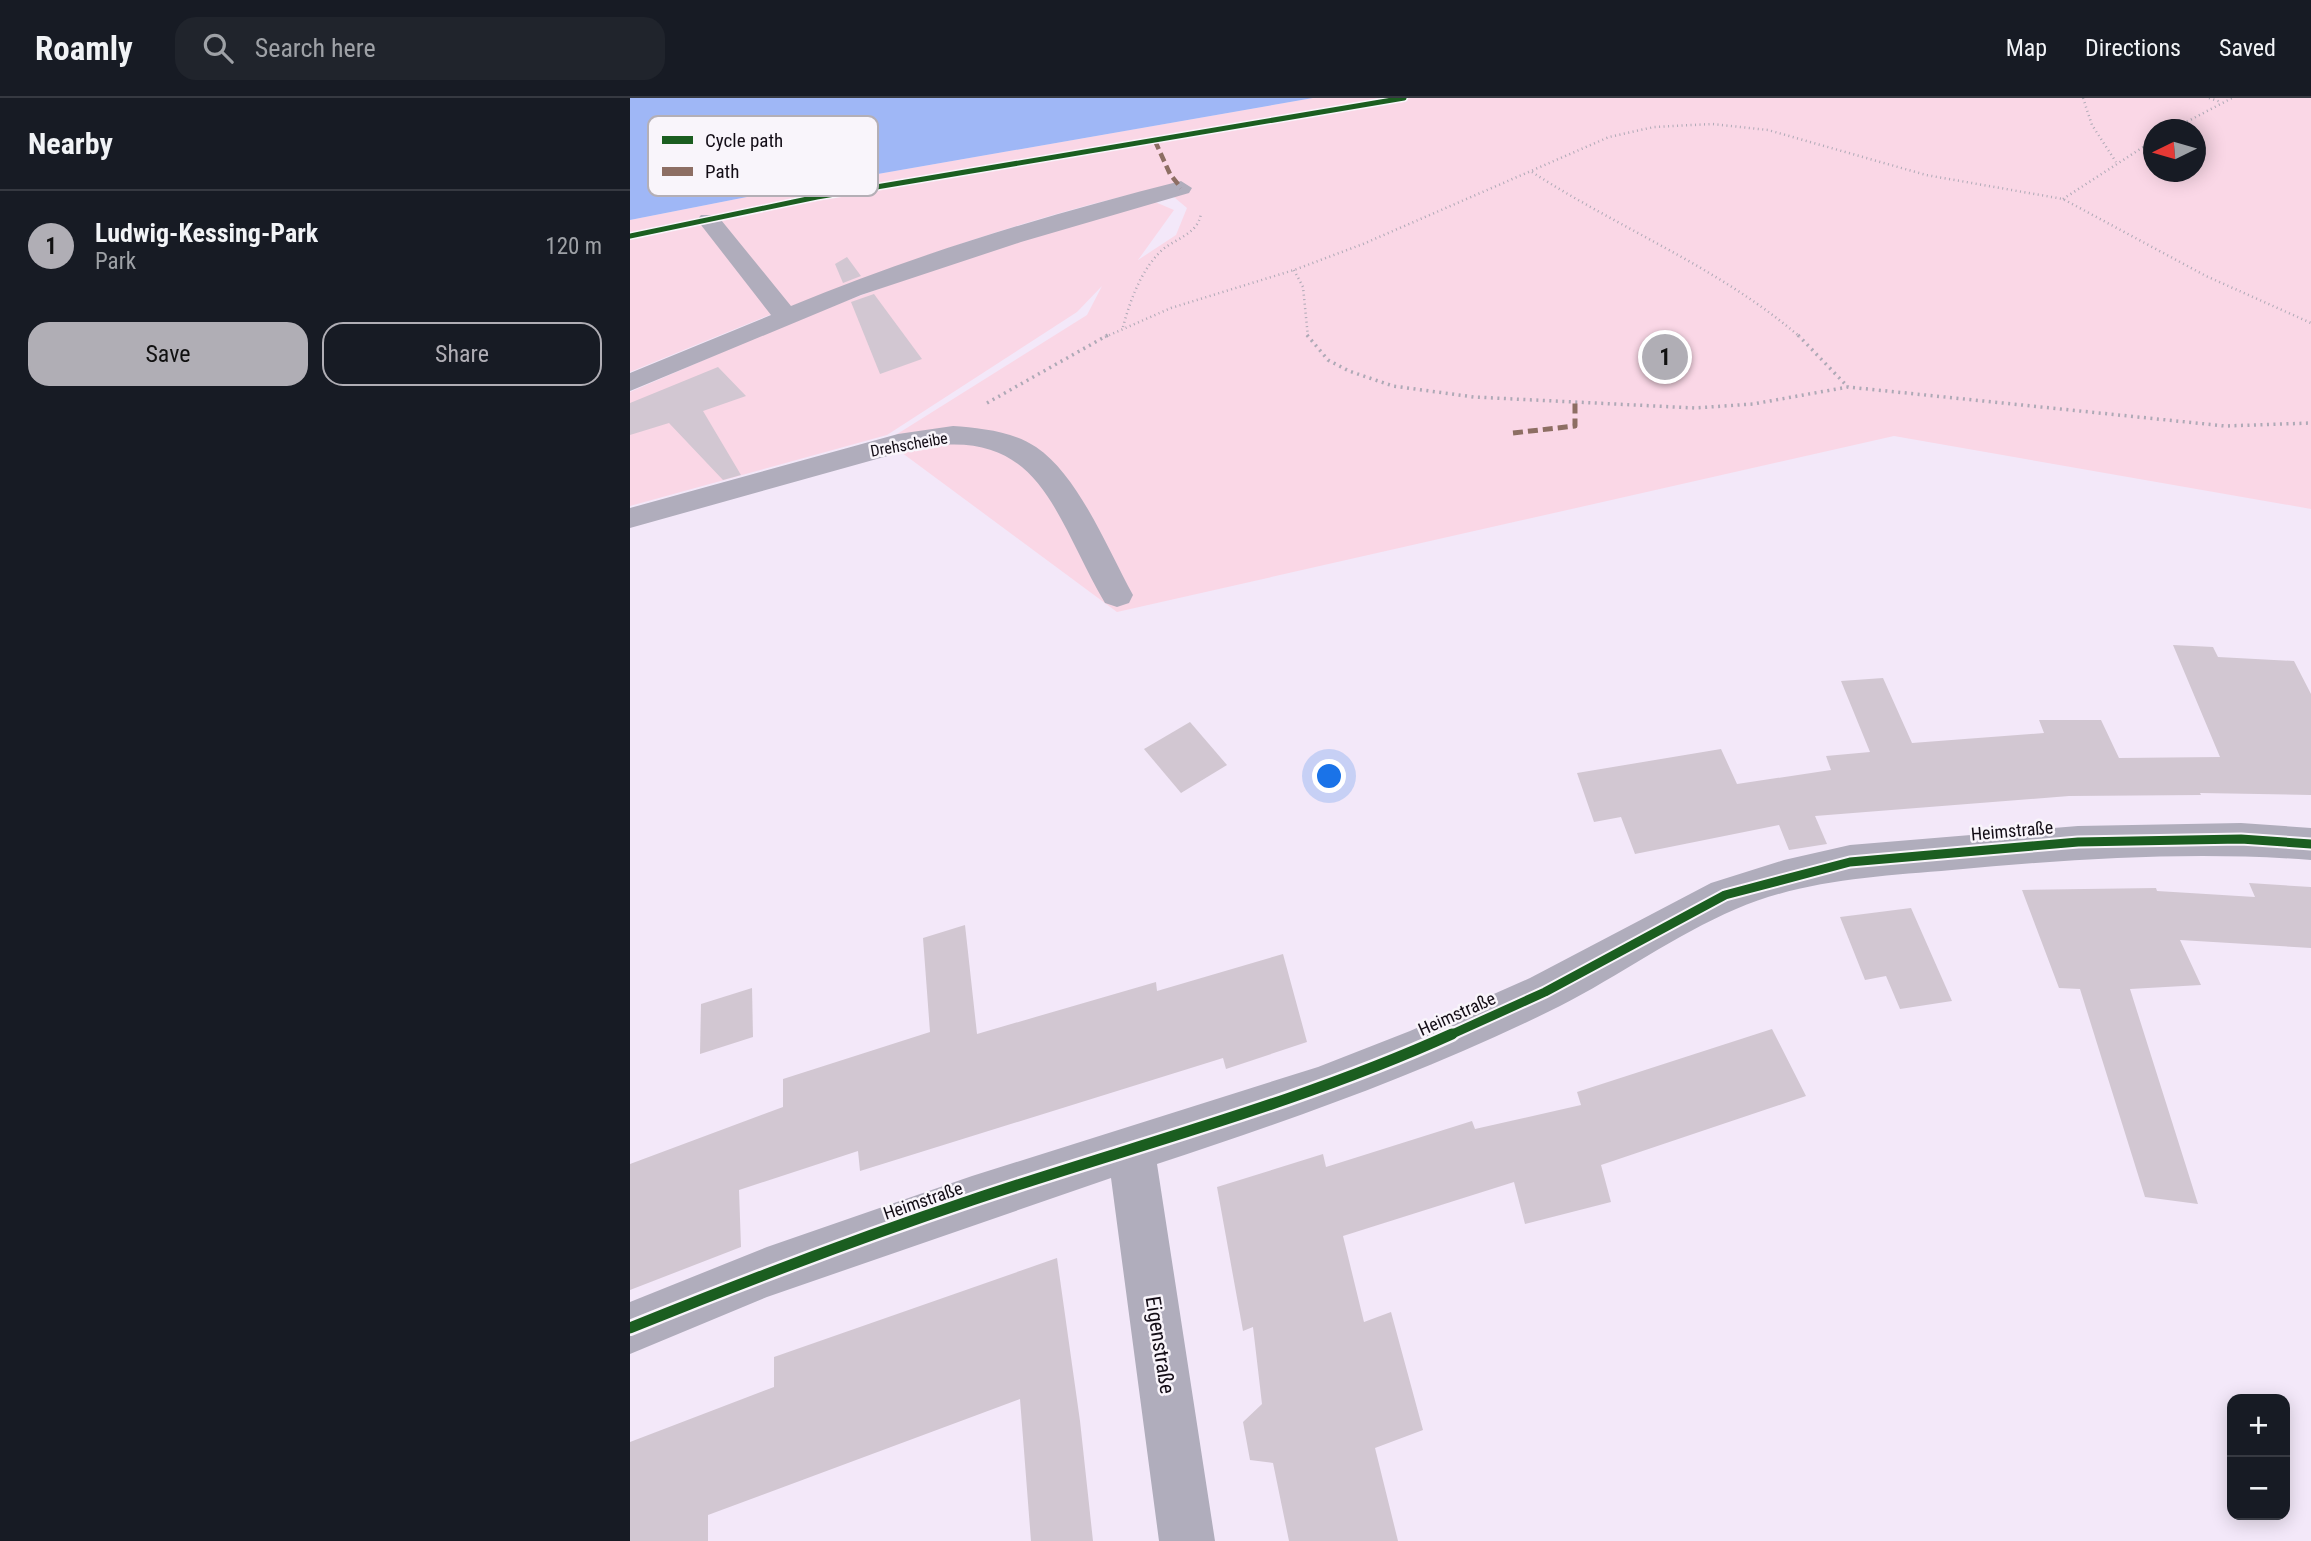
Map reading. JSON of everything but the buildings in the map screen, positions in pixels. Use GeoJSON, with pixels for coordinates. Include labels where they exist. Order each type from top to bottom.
{"type":"FeatureCollection","features":[{"type":"Feature","properties":{"kind":"street"},"geometry":{"type":"LineString","coordinates":[[630,383],[852,290],[934,262],[1181,188]]}},
{"type":"Feature","properties":{"kind":"street"},"geometry":{"type":"LineString","coordinates":[[709,220],[786,317]]}},
{"type":"Feature","properties":{"kind":"street","name":"Drehscheibe"},"geometry":{"type":"LineString","coordinates":[[630,518],[820,463],[944,435],[1004,444],[1025,452],[1041,466],[1059,492],[1117,594]]}},
{"type":"Feature","properties":{"kind":"street","name":"Heimstraße"},"geometry":{"type":"LineString","coordinates":[[630,1328],[767,1272],[1318,1088],[1426,1046],[1545,992],[1726,895],[1784,877],[1850,862],[2078,842],[2241,839],[2311,844]]}},
{"type":"Feature","properties":{"kind":"street","name":"Eigenstraße"},"geometry":{"type":"LineString","coordinates":[[1131,1149],[1187,1541]]}},
{"type":"Feature","properties":{"kind":"path"},"geometry":{"type":"LineString","coordinates":[[2083,98],[2092,125],[2116,162]]}},
{"type":"Feature","properties":{"kind":"path"},"geometry":{"type":"LineString","coordinates":[[2209,98],[2221,102]]}},
{"type":"Feature","properties":{"kind":"path"},"geometry":{"type":"LineString","coordinates":[[2191,119],[2232,98]]}},
{"type":"Feature","properties":{"kind":"path"},"geometry":{"type":"LineString","coordinates":[[944,435],[998,395],[1123,327],[1218,292],[1294,270],[1532,172],[1609,137],[1654,127],[1713,124],[1768,130],[1971,185],[2063,199],[2206,276],[2311,323]]}},
{"type":"Feature","properties":{"kind":"path"},"geometry":{"type":"LineString","coordinates":[[2063,199],[2143,146]]}},
{"type":"Feature","properties":{"kind":"path"},"geometry":{"type":"LineString","coordinates":[[1532,172],[1575,201],[1684,257],[1774,314],[1814,346],[1848,387]]}},
{"type":"Feature","properties":{"kind":"path"},"geometry":{"type":"LineString","coordinates":[[1123,327],[1129,300],[1160,253],[1198,226],[1202,218],[1201,211],[1181,188]]}},
{"type":"Feature","properties":{"kind":"path"},"geometry":{"type":"LineString","coordinates":[[1294,270],[1303,287],[1306,333],[1314,347],[1349,371],[1393,386],[1474,397],[1695,408],[1753,404],[1848,387],[2225,426],[2265,427],[2311,423]]}},
{"type":"Feature","properties":{"kind":"shaded area"},"geometry":{"type":"Polygon","coordinates":[[[1313,98],[2311,98],[2311,509],[1894,436],[1117,612],[886,441],[1087,315],[1102,286],[1077,312],[887,435],[630,506],[630,392],[803,317],[913,276],[1148,199],[1174,210],[1138,260],[1176,235],[1187,208],[1162,187],[1026,223],[892,268],[630,372],[630,220],[752,196],[878,196],[878,174],[1313,98]]]}},
{"type":"Feature","properties":{"kind":"water"},"geometry":{"type":"Polygon","coordinates":[[[630,98],[1313,98],[878,174],[878,116],[648,116],[648,196],[752,196],[630,220],[630,98]]]}},
{"type":"Feature","properties":{"kind":"marked path"},"geometry":{"type":"LineString","coordinates":[[1155,141],[1170,174],[1181,188]]}},
{"type":"Feature","properties":{"kind":"marked path"},"geometry":{"type":"LineString","coordinates":[[1513,433],[1575,426],[1575,403]]}},
{"type":"Feature","properties":{"kind":"cycle path"},"geometry":{"type":"LineString","coordinates":[[878,187],[1404,98]]}},
{"type":"Feature","properties":{"kind":"cycle path"},"geometry":{"type":"LineString","coordinates":[[630,236],[823,196]]}},
{"type":"Feature","properties":{"kind":"cycle path"},"geometry":{"type":"LineString","coordinates":[[630,1328],[767,1272],[972,1200],[1318,1089],[1426,1046],[1545,992],[1725,895],[1784,877],[1850,862],[2078,842],[2241,839],[2311,844]]}},
{"type":"Feature","properties":{"kind":"place","name":"Ludwig-Kessing-Park"},"geometry":{"type":"Point","coordinates":[1665,357]}}]}
